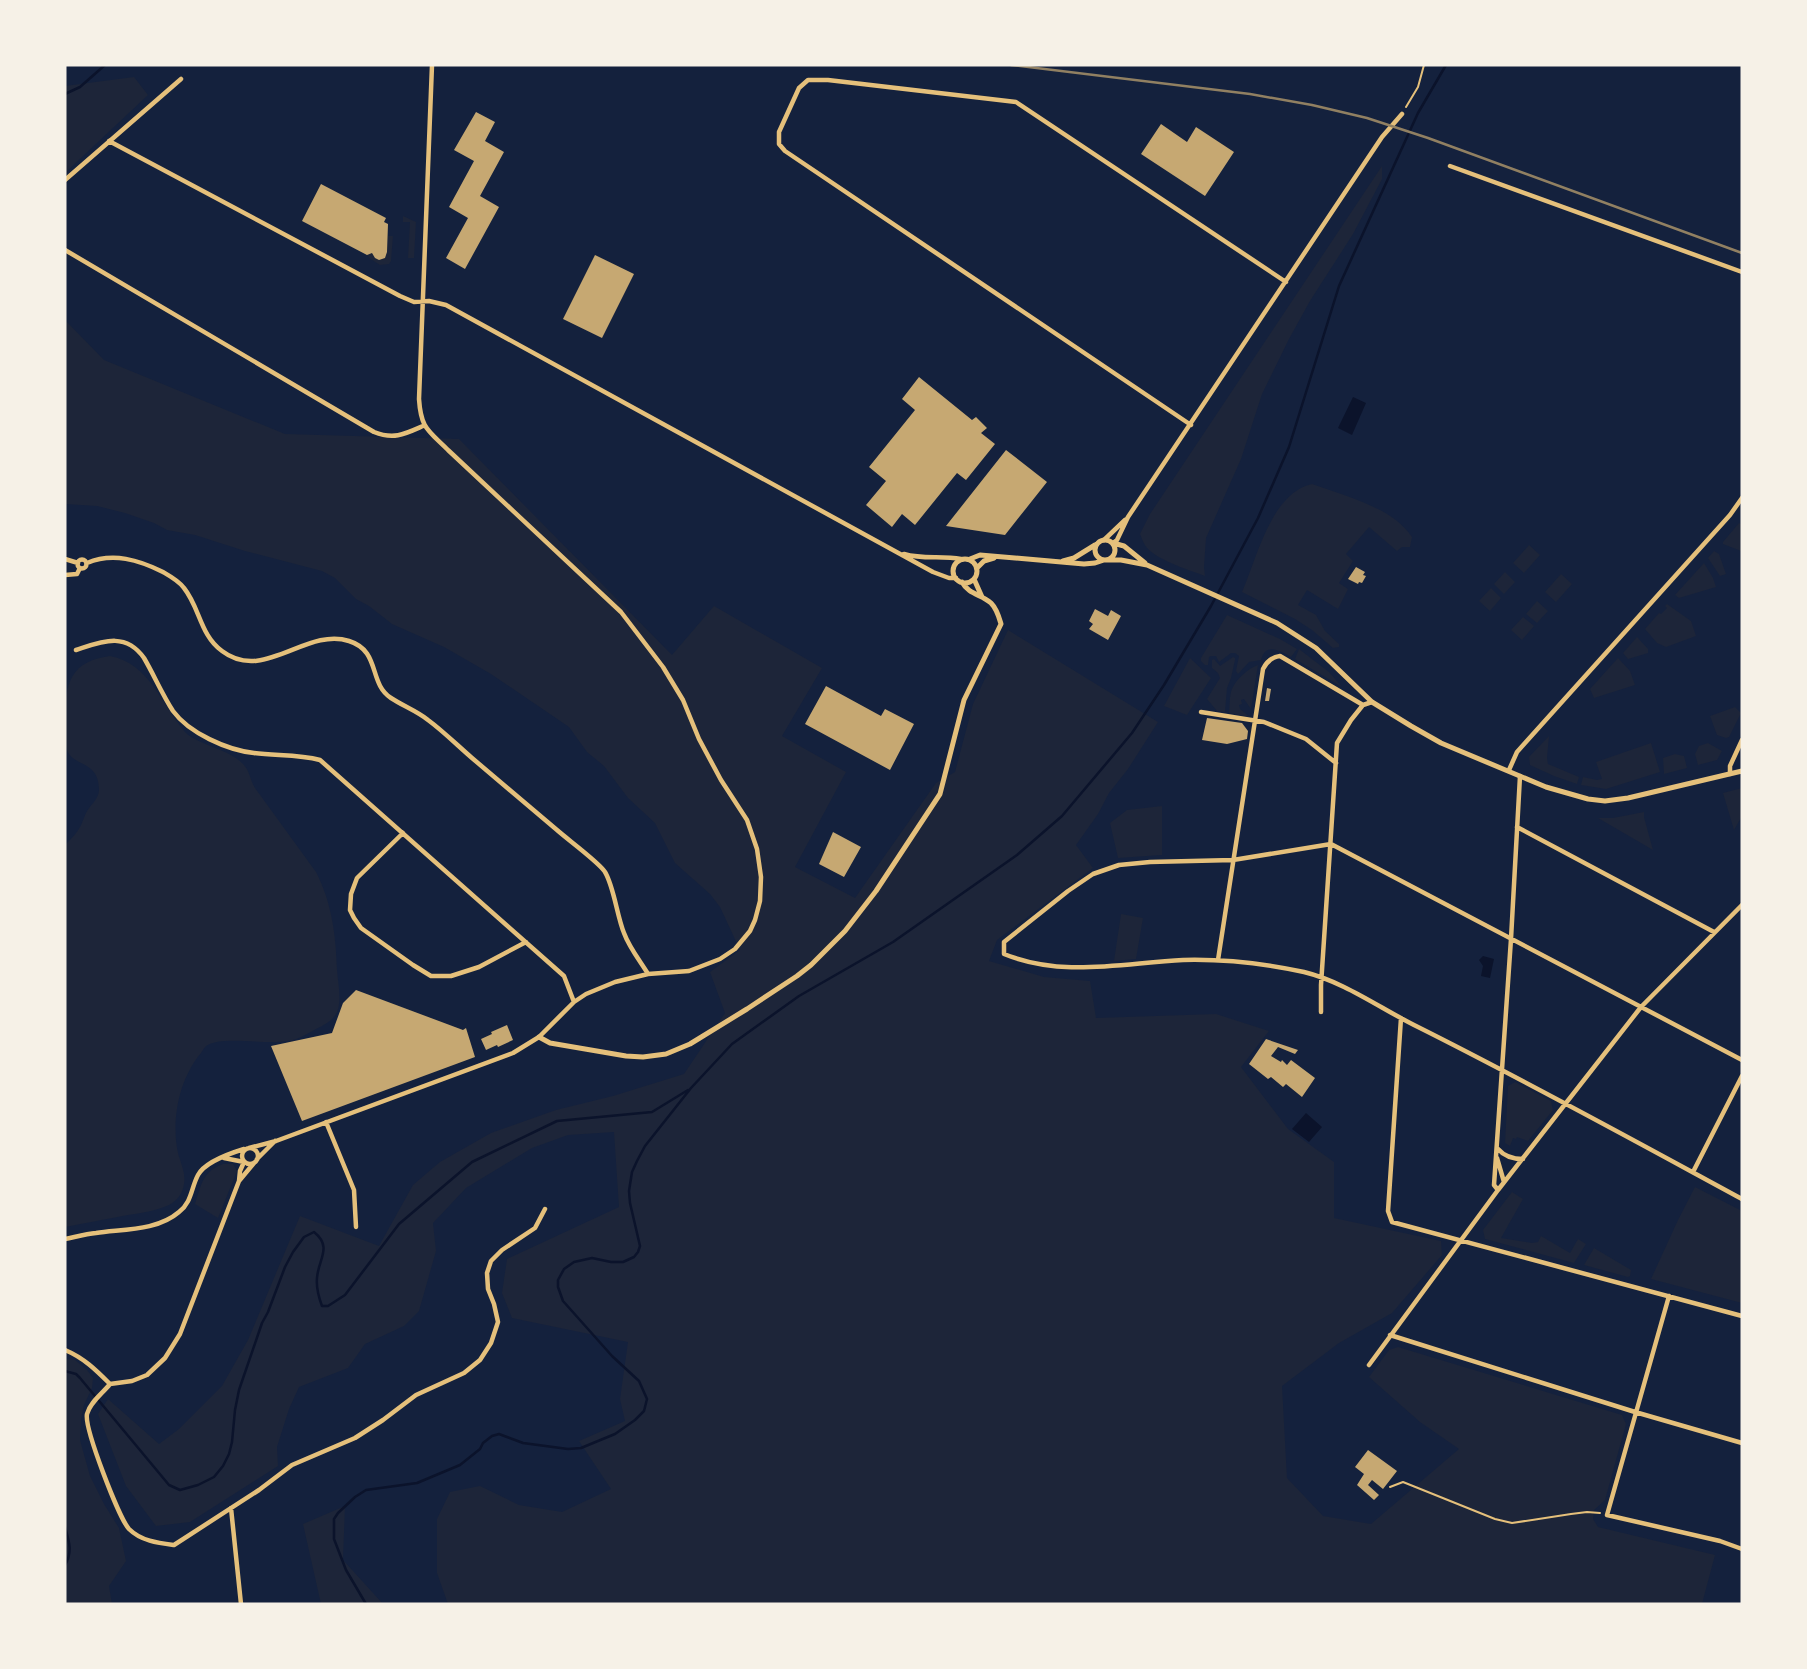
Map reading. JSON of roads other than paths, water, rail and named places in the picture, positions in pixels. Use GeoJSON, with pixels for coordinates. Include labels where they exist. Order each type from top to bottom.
{"type":"FeatureCollection","features":[{"type":"Feature","properties":{"kind":"street"},"geometry":{"type":"LineString","coordinates":[[65,1240],[164,1222],[189,1203],[198,1174],[206,1166],[247,1148],[276,1141],[513,1053],[539,1037],[574,1002],[615,982],[648,974],[689,971],[720,959],[735,948],[750,931],[760,901],[761,877],[757,849],[747,820],[721,780],[699,739],[683,700],[663,667],[621,612],[423,426],[419,399],[432,65]]}},
{"type":"Feature","properties":{"kind":"street"},"geometry":{"type":"LineString","coordinates":[[65,180],[181,79]]}},
{"type":"Feature","properties":{"kind":"street"},"geometry":{"type":"LineString","coordinates":[[1191,425],[785,151],[779,144],[779,132],[799,88],[808,80],[828,80],[1016,102],[1286,282]]}},
{"type":"Feature","properties":{"kind":"street"},"geometry":{"type":"LineString","coordinates":[[1113,543],[1382,137],[1402,114]]}},
{"type":"Feature","properties":{"kind":"street"},"geometry":{"type":"LineString","coordinates":[[110,141],[400,296],[414,302],[437,302],[446,305],[933,572],[956,578]]}},
{"type":"Feature","properties":{"kind":"street"},"geometry":{"type":"LineString","coordinates":[[1450,166],[1742,272]]}},
{"type":"Feature","properties":{"kind":"street"},"geometry":{"type":"LineString","coordinates":[[65,250],[374,432],[398,437],[423,426]]}},
{"type":"Feature","properties":{"kind":"street"},"geometry":{"type":"LineString","coordinates":[[1509,770],[1514,755],[1742,498]]}},
{"type":"Feature","properties":{"kind":"street"},"geometry":{"type":"LineString","coordinates":[[1057,562],[1074,558],[1104,540],[1128,517]]}},
{"type":"Feature","properties":{"kind":"street"},"geometry":{"type":"LineString","coordinates":[[1122,531],[1124,546]]}},
{"type":"Feature","properties":{"kind":"street"},"geometry":{"type":"LineString","coordinates":[[1104,540],[1124,546],[1147,565]]}},
{"type":"Feature","properties":{"kind":"street"},"geometry":{"type":"LineString","coordinates":[[896,552],[919,558],[970,559],[980,555],[1084,564],[1113,556],[1113,543]]}},
{"type":"Feature","properties":{"kind":"street"},"geometry":{"type":"LineString","coordinates":[[1096,545],[1096,555],[1104,560],[1147,565],[1277,623],[1316,648],[1372,702],[1441,743],[1546,787],[1588,799],[1605,800],[1650,793],[1742,771]]}},
{"type":"Feature","properties":{"kind":"street"},"geometry":{"type":"LineString","coordinates":[[977,568],[984,561],[997,557]]}},
{"type":"Feature","properties":{"kind":"street"},"geometry":{"type":"LineString","coordinates":[[65,559],[85,568],[87,563],[103,558],[137,560],[170,576],[183,585],[206,634],[222,651],[239,660],[268,659],[320,640],[348,641],[358,646],[368,654],[379,686],[388,696],[426,718],[605,871],[624,935],[648,974]]}},
{"type":"Feature","properties":{"kind":"street"},"geometry":{"type":"LineString","coordinates":[[539,1037],[550,1043],[626,1056],[666,1054],[690,1044],[779,988],[811,965],[845,931],[876,891],[940,794],[964,700],[1001,624],[991,603],[973,594],[956,578],[954,567],[961,559]]}},
{"type":"Feature","properties":{"kind":"street"},"geometry":{"type":"LineString","coordinates":[[970,559],[977,568],[974,579],[984,599]]}},
{"type":"Feature","properties":{"kind":"street"},"geometry":{"type":"LineString","coordinates":[[65,575],[76,574],[79,566]]}},
{"type":"Feature","properties":{"kind":"street"},"geometry":{"type":"LineString","coordinates":[[962,582],[974,579]]}},
{"type":"Feature","properties":{"kind":"street"},"geometry":{"type":"LineString","coordinates":[[76,650],[106,640],[131,646],[149,666],[181,720],[216,742],[249,753],[304,756],[320,760],[564,976],[574,1002]]}},
{"type":"Feature","properties":{"kind":"street"},"geometry":{"type":"LineString","coordinates":[[1218,960],[1263,669],[1267,662],[1280,656],[1363,705]]}},
{"type":"Feature","properties":{"kind":"street"},"geometry":{"type":"LineString","coordinates":[[1321,1012],[1338,743],[1363,705],[1372,702]]}},
{"type":"Feature","properties":{"kind":"street"},"geometry":{"type":"LineString","coordinates":[[1201,712],[1264,722],[1306,739],[1336,763]]}},
{"type":"Feature","properties":{"kind":"street"},"geometry":{"type":"LineString","coordinates":[[1730,774],[1730,766],[1742,740]]}},
{"type":"Feature","properties":{"kind":"street"},"geometry":{"type":"LineString","coordinates":[[1498,1190],[1494,1185],[1520,776]]}},
{"type":"Feature","properties":{"kind":"street"},"geometry":{"type":"LineString","coordinates":[[1517,826],[1714,932]]}},
{"type":"Feature","properties":{"kind":"street"},"geometry":{"type":"LineString","coordinates":[[403,833],[357,878],[351,894],[351,910],[361,928],[431,976],[452,976],[479,967],[526,943]]}},
{"type":"Feature","properties":{"kind":"street"},"geometry":{"type":"LineString","coordinates":[[1742,1060],[1331,844],[1233,860],[1119,865],[1093,874],[1004,942],[1004,954],[1023,962],[1092,968],[1218,960],[1259,963],[1322,977],[1503,1070],[1742,1199]]}},
{"type":"Feature","properties":{"kind":"street"},"geometry":{"type":"LineString","coordinates":[[1368,1365],[1504,1182],[1641,1007],[1742,905]]}},
{"type":"Feature","properties":{"kind":"street"},"geometry":{"type":"LineString","coordinates":[[1401,1018],[1388,1211],[1392,1222],[1742,1316]]}},
{"type":"Feature","properties":{"kind":"street"},"geometry":{"type":"LineString","coordinates":[[1693,1172],[1742,1076]]}},
{"type":"Feature","properties":{"kind":"street"},"geometry":{"type":"LineString","coordinates":[[326,1122],[354,1190],[356,1227]]}},
{"type":"Feature","properties":{"kind":"street"},"geometry":{"type":"LineString","coordinates":[[239,1181],[276,1141]]}},
{"type":"Feature","properties":{"kind":"street"},"geometry":{"type":"LineString","coordinates":[[247,1148],[256,1151],[255,1161]]}},
{"type":"Feature","properties":{"kind":"street"},"geometry":{"type":"LineString","coordinates":[[247,1148],[241,1157],[243,1162],[239,1181],[180,1334],[165,1358],[147,1375],[132,1381],[110,1384],[93,1403],[87,1415],[89,1432],[102,1469],[127,1527],[136,1535],[160,1544],[174,1545],[259,1490],[292,1465],[355,1438],[416,1395],[464,1373],[480,1360],[491,1343],[498,1322],[488,1289],[487,1273],[491,1261],[502,1250],[535,1228],[545,1209]]}},
{"type":"Feature","properties":{"kind":"street"},"geometry":{"type":"LineString","coordinates":[[1497,1151],[1515,1159],[1523,1159]]}},
{"type":"Feature","properties":{"kind":"street"},"geometry":{"type":"LineString","coordinates":[[1497,1151],[1504,1182]]}},
{"type":"Feature","properties":{"kind":"street"},"geometry":{"type":"LineString","coordinates":[[223,1158],[248,1164],[255,1161]]}},
{"type":"Feature","properties":{"kind":"street"},"geometry":{"type":"LineString","coordinates":[[1669,1296],[1607,1515],[1720,1541],[1742,1549]]}},
{"type":"Feature","properties":{"kind":"street"},"geometry":{"type":"LineString","coordinates":[[1390,1335],[1742,1443]]}},
{"type":"Feature","properties":{"kind":"street"},"geometry":{"type":"LineString","coordinates":[[65,1350],[90,1364],[110,1384]]}},
{"type":"Feature","properties":{"kind":"street"},"geometry":{"type":"LineString","coordinates":[[231,1508],[241,1604]]}},
{"type":"Feature","properties":{"kind":"waterway"},"geometry":{"type":"LineString","coordinates":[[65,94],[80,87],[105,65]]}},
{"type":"Feature","properties":{"kind":"waterway"},"geometry":{"type":"LineString","coordinates":[[366,1604],[346,1570],[334,1539],[334,1519],[355,1497],[366,1490],[417,1483],[460,1465],[492,1436],[499,1434],[523,1443],[568,1449],[581,1448],[615,1434],[644,1411],[647,1399],[639,1381],[612,1356],[563,1301],[558,1280],[564,1269],[574,1262],[592,1258],[623,1262],[638,1252],[640,1246],[629,1191],[632,1172],[645,1146],[691,1088],[732,1044],[799,996],[893,942],[1017,855],[1062,816],[1132,733],[1211,606],[1258,518],[1289,447],[1339,286],[1418,113],[1446,65]]}},
{"type":"Feature","properties":{"kind":"waterway"},"geometry":{"type":"LineString","coordinates":[[65,1371],[80,1378],[169,1485],[180,1490],[198,1485],[214,1477],[229,1454],[239,1390],[262,1323],[285,1267],[304,1237],[314,1232],[323,1243],[317,1285],[322,1306],[328,1306],[345,1295],[399,1224],[472,1162],[557,1121],[652,1112],[688,1090]]}},
{"type":"Feature","properties":{"kind":"waterway"},"geometry":{"type":"LineString","coordinates":[[65,1527],[70,1551],[65,1565]]}},
{"type":"Feature","properties":{"kind":"railway"},"geometry":{"type":"LineString","coordinates":[[1011,65],[1250,94],[1367,118],[1742,253]]}}]}
